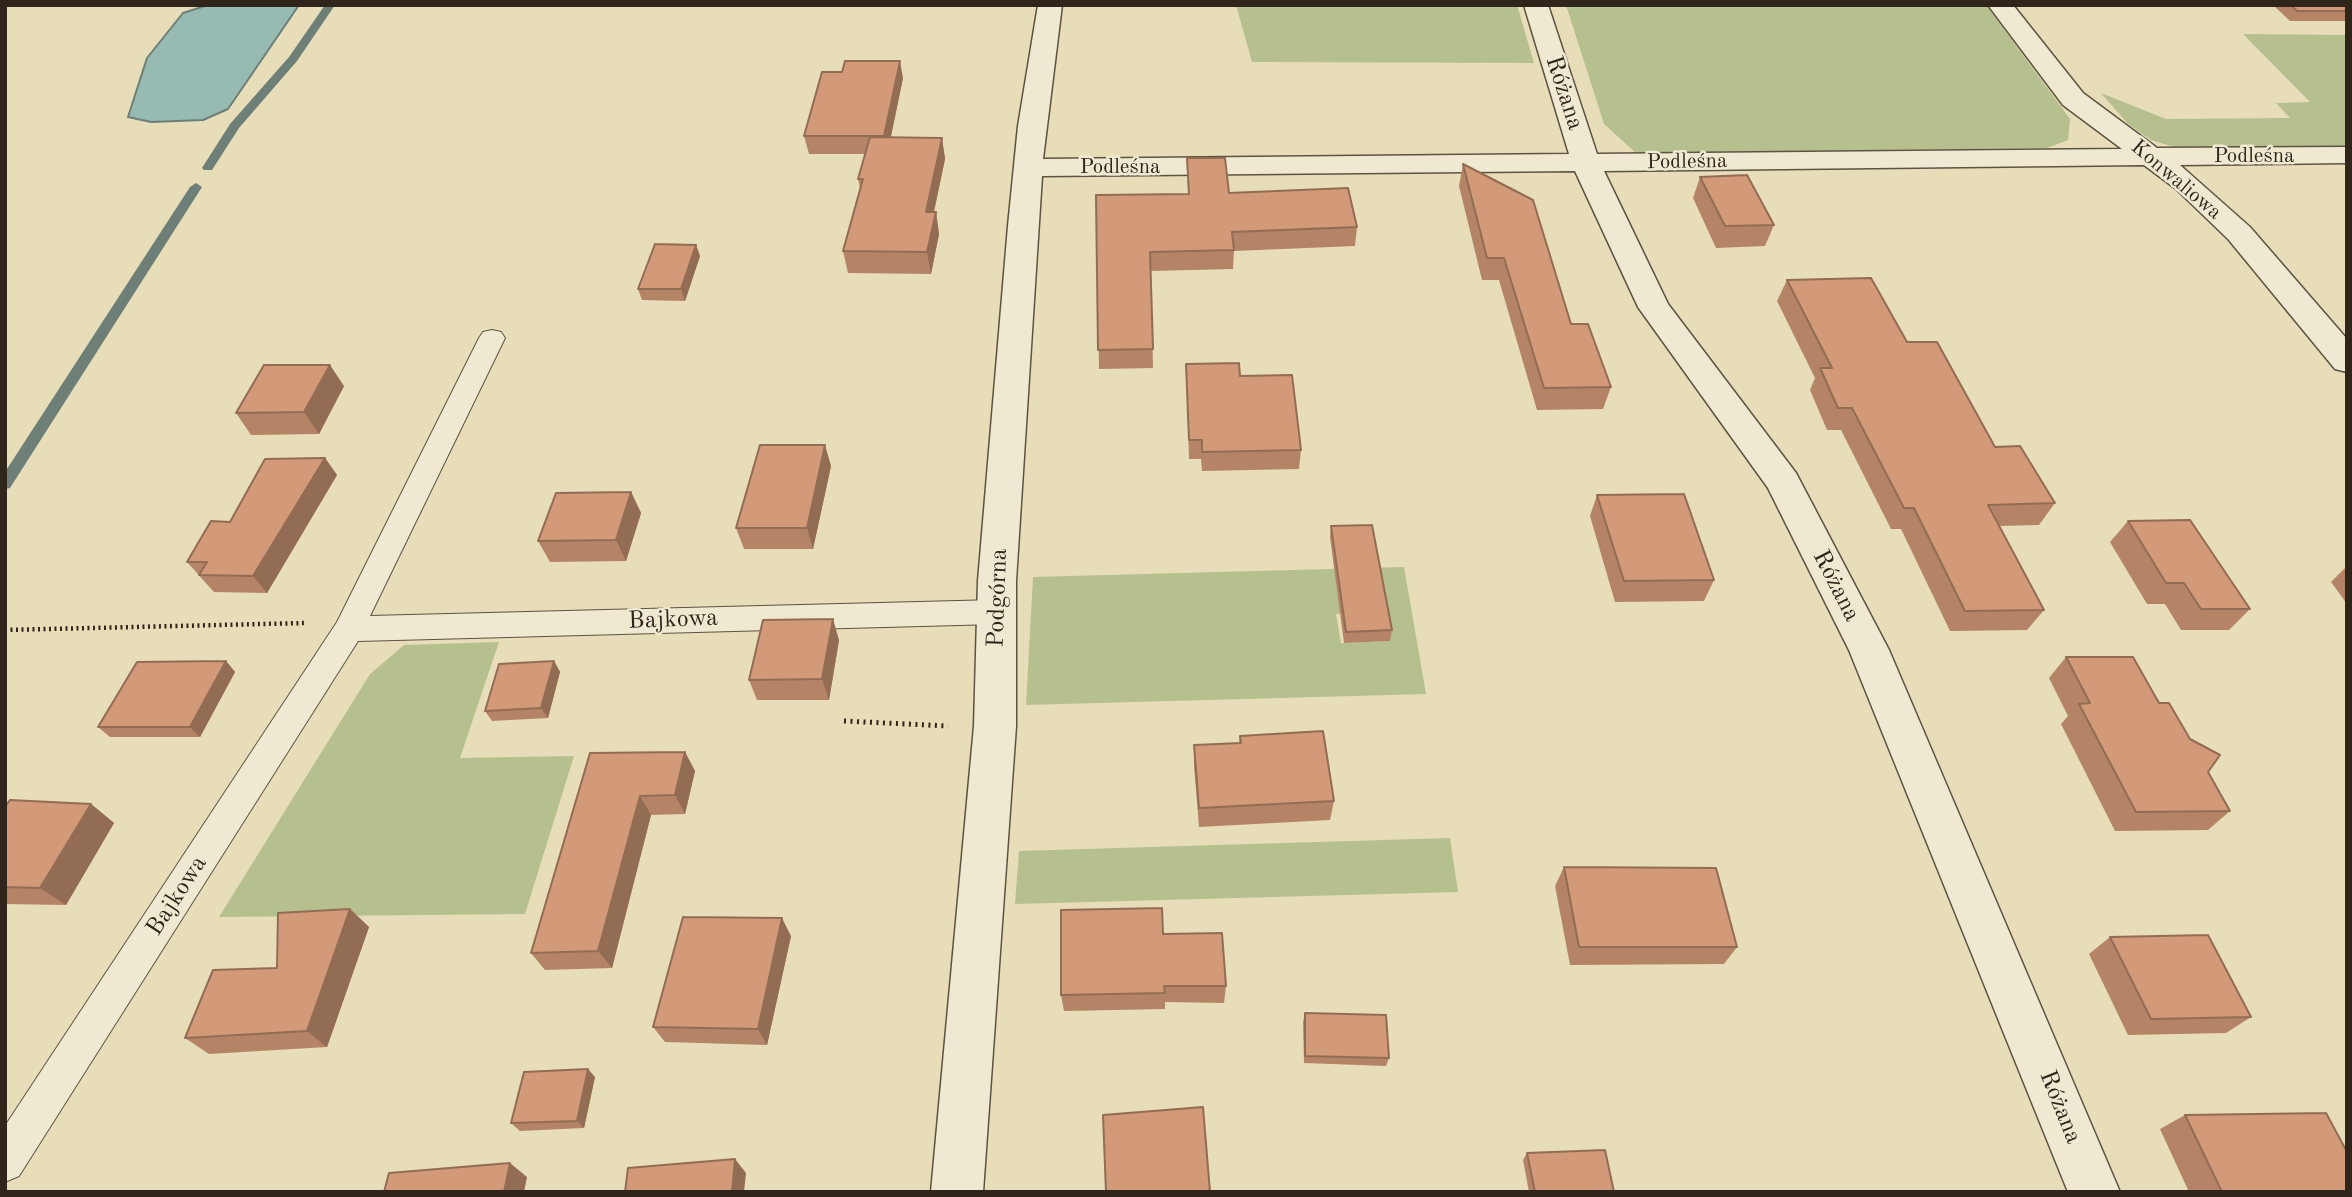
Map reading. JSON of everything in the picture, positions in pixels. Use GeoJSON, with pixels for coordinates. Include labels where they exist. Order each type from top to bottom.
{"type":"FeatureCollection","features":[{"type":"Feature","properties":{"kind":"street","name":"Podgórna"},"geometry":{"type":"LineString","coordinates":[[957,1192],[995,726],[998,612],[996,582],[1028,168],[1050,5]]}},
{"type":"Feature","properties":{"kind":"street","name":"Różana"},"geometry":{"type":"LineString","coordinates":[[1536,5],[1586,164],[1654,307],[1783,482],[1850,611],[1951,841],[2094,1192]]}},
{"type":"Feature","properties":{"kind":"street","name":"Konwaliowa"},"geometry":{"type":"LineString","coordinates":[[2000,5],[2073,99],[2186,183],[2239,233],[2347,361]]}},
{"type":"Feature","properties":{"kind":"street","name":"Podleśna"},"geometry":{"type":"LineString","coordinates":[[1028,168],[2347,155]]}},
{"type":"Feature","properties":{"kind":"lane","name":"Bajkowa"},"geometry":{"type":"LineString","coordinates":[[5,1162],[350,626],[492,338]]}},
{"type":"Feature","properties":{"kind":"lane","name":"Bajkowa"},"geometry":{"type":"LineString","coordinates":[[350,626],[998,612]]}},
{"type":"Feature","properties":{"kind":"path"},"geometry":{"type":"LineString","coordinates":[[5,630],[350,626]]}},
{"type":"Feature","properties":{"kind":"path"},"geometry":{"type":"LineString","coordinates":[[844,721],[995,726]]}},
{"type":"Feature","properties":{"kind":"green space"},"geometry":{"type":"Polygon","coordinates":[[[1236,5],[1517,5],[1534,63],[1252,62],[1236,5]]]}},
{"type":"Feature","properties":{"kind":"green space"},"geometry":{"type":"Polygon","coordinates":[[[1566,5],[1986,5],[2070,119],[2068,140],[2047,148],[1636,153],[1604,124],[1566,5]]]}},
{"type":"Feature","properties":{"kind":"green space"},"geometry":{"type":"Polygon","coordinates":[[[2243,34],[2347,35],[2347,147],[2174,147],[2151,140],[2128,124],[2101,93],[2166,119],[2290,118],[2276,103],[2310,102],[2243,34]]]}},
{"type":"Feature","properties":{"kind":"green space"},"geometry":{"type":"Polygon","coordinates":[[[1404,567],[1426,694],[1026,705],[1033,577],[1404,567]],[[1375,613],[1336,614],[1341,643],[1390,641],[1375,613]]]}},
{"type":"Feature","properties":{"kind":"green space"},"geometry":{"type":"Polygon","coordinates":[[[499,642],[460,758],[574,756],[525,914],[219,917],[370,674],[404,645],[499,642]]]}},
{"type":"Feature","properties":{"kind":"green space"},"geometry":{"type":"Polygon","coordinates":[[[1450,838],[1458,892],[1015,904],[1019,851],[1450,838]]]}},
{"type":"Feature","properties":{"kind":"water"},"geometry":{"type":"Polygon","coordinates":[[[208,5],[299,5],[228,109],[203,120],[151,122],[128,117],[147,58],[183,13],[208,5]]]}},
{"type":"Feature","properties":{"kind":"building"},"geometry":{"type":"Polygon","coordinates":[[[2291,5],[2347,5],[2347,11],[2297,11],[2291,5]]]}},
{"type":"Feature","properties":{"kind":"building"},"geometry":{"type":"Polygon","coordinates":[[[845,61],[900,61],[884,136],[804,136],[822,72],[842,72],[845,61]]]}},
{"type":"Feature","properties":{"kind":"building"},"geometry":{"type":"Polygon","coordinates":[[[870,137],[942,138],[926,212],[936,212],[927,252],[843,251],[863,179],[858,179],[870,137]]]}},
{"type":"Feature","properties":{"kind":"building"},"geometry":{"type":"Polygon","coordinates":[[[1187,158],[1225,158],[1229,193],[1348,188],[1357,227],[1232,232],[1234,250],[1150,252],[1153,349],[1098,350],[1096,195],[1189,194],[1187,158]]]}},
{"type":"Feature","properties":{"kind":"building"},"geometry":{"type":"Polygon","coordinates":[[[1463,164],[1533,200],[1571,324],[1588,324],[1611,387],[1544,388],[1504,258],[1487,258],[1463,164]]]}},
{"type":"Feature","properties":{"kind":"building"},"geometry":{"type":"Polygon","coordinates":[[[1747,175],[1774,225],[1725,226],[1700,177],[1747,175]]]}},
{"type":"Feature","properties":{"kind":"building"},"geometry":{"type":"Polygon","coordinates":[[[655,244],[696,245],[681,289],[638,289],[655,244]]]}},
{"type":"Feature","properties":{"kind":"building"},"geometry":{"type":"Polygon","coordinates":[[[1871,278],[1907,342],[1937,342],[1995,447],[2020,446],[2055,503],[1988,505],[2044,610],[1965,611],[1914,508],[1904,508],[1852,408],[1838,408],[1820,368],[1832,368],[1787,280],[1871,278]]]}},
{"type":"Feature","properties":{"kind":"building"},"geometry":{"type":"Polygon","coordinates":[[[1239,363],[1240,376],[1292,375],[1301,450],[1202,452],[1202,440],[1189,440],[1186,364],[1239,363]]]}},
{"type":"Feature","properties":{"kind":"building"},"geometry":{"type":"Polygon","coordinates":[[[264,365],[330,365],[304,412],[236,413],[264,365]]]}},
{"type":"Feature","properties":{"kind":"building"},"geometry":{"type":"Polygon","coordinates":[[[760,445],[825,445],[807,528],[736,528],[760,445]]]}},
{"type":"Feature","properties":{"kind":"building"},"geometry":{"type":"Polygon","coordinates":[[[325,458],[253,576],[199,575],[207,562],[187,562],[211,521],[230,522],[265,459],[325,458]]]}},
{"type":"Feature","properties":{"kind":"building"},"geometry":{"type":"Polygon","coordinates":[[[631,492],[616,540],[538,541],[556,493],[631,492]]]}},
{"type":"Feature","properties":{"kind":"building"},"geometry":{"type":"Polygon","coordinates":[[[1684,494],[1714,580],[1624,581],[1597,495],[1684,494]]]}},
{"type":"Feature","properties":{"kind":"building"},"geometry":{"type":"Polygon","coordinates":[[[2190,520],[2250,609],[2201,609],[2184,583],[2166,583],[2128,521],[2190,520]]]}},
{"type":"Feature","properties":{"kind":"building"},"geometry":{"type":"Polygon","coordinates":[[[1372,525],[1392,630],[1346,632],[1331,526],[1372,525]]]}},
{"type":"Feature","properties":{"kind":"building"},"geometry":{"type":"Polygon","coordinates":[[[833,619],[822,679],[749,680],[763,620],[833,619]]]}},
{"type":"Feature","properties":{"kind":"building"},"geometry":{"type":"Polygon","coordinates":[[[2066,657],[2133,657],[2159,703],[2169,703],[2190,739],[2220,755],[2208,772],[2230,811],[2136,812],[2079,704],[2090,703],[2066,657]]]}},
{"type":"Feature","properties":{"kind":"building"},"geometry":{"type":"Polygon","coordinates":[[[226,661],[190,727],[98,727],[137,662],[226,661]]]}},
{"type":"Feature","properties":{"kind":"building"},"geometry":{"type":"Polygon","coordinates":[[[554,661],[541,708],[485,711],[499,664],[554,661]]]}},
{"type":"Feature","properties":{"kind":"building"},"geometry":{"type":"Polygon","coordinates":[[[1323,731],[1334,801],[1199,808],[1194,745],[1241,743],[1240,736],[1323,731]]]}},
{"type":"Feature","properties":{"kind":"building"},"geometry":{"type":"Polygon","coordinates":[[[685,752],[675,795],[640,796],[598,951],[531,953],[590,753],[685,752]]]}},
{"type":"Feature","properties":{"kind":"building"},"geometry":{"type":"Polygon","coordinates":[[[10,800],[91,804],[40,888],[5,887],[5,807],[10,800]]]}},
{"type":"Feature","properties":{"kind":"building"},"geometry":{"type":"Polygon","coordinates":[[[1564,867],[1716,868],[1737,947],[1579,947],[1564,867]]]}},
{"type":"Feature","properties":{"kind":"building"},"geometry":{"type":"Polygon","coordinates":[[[1162,908],[1163,934],[1222,933],[1226,986],[1164,986],[1165,993],[1061,995],[1061,910],[1162,908]]]}},
{"type":"Feature","properties":{"kind":"building"},"geometry":{"type":"Polygon","coordinates":[[[350,909],[307,1031],[185,1038],[213,970],[277,968],[278,913],[350,909]]]}},
{"type":"Feature","properties":{"kind":"building"},"geometry":{"type":"Polygon","coordinates":[[[683,917],[782,918],[758,1029],[653,1027],[683,917]]]}},
{"type":"Feature","properties":{"kind":"building"},"geometry":{"type":"Polygon","coordinates":[[[2208,935],[2251,1017],[2151,1019],[2110,937],[2208,935]]]}},
{"type":"Feature","properties":{"kind":"building"},"geometry":{"type":"Polygon","coordinates":[[[1305,1013],[1386,1015],[1389,1058],[1305,1056],[1305,1013]]]}},
{"type":"Feature","properties":{"kind":"building"},"geometry":{"type":"Polygon","coordinates":[[[588,1069],[577,1121],[511,1123],[524,1072],[588,1069]]]}},
{"type":"Feature","properties":{"kind":"building"},"geometry":{"type":"Polygon","coordinates":[[[1203,1107],[1210,1192],[1106,1192],[1103,1115],[1203,1107]]]}},
{"type":"Feature","properties":{"kind":"building"},"geometry":{"type":"Polygon","coordinates":[[[2326,1113],[2347,1152],[2347,1192],[2222,1192],[2185,1115],[2326,1113]]]}},
{"type":"Feature","properties":{"kind":"building"},"geometry":{"type":"Polygon","coordinates":[[[1605,1150],[1614,1192],[1535,1192],[1527,1153],[1605,1150]]]}},
{"type":"Feature","properties":{"kind":"building"},"geometry":{"type":"Polygon","coordinates":[[[735,1159],[732,1192],[625,1192],[628,1168],[735,1159]]]}},
{"type":"Feature","properties":{"kind":"building"},"geometry":{"type":"Polygon","coordinates":[[[510,1163],[504,1192],[384,1192],[389,1173],[510,1163]]]}},
{"type":"Feature","properties":{"kind":"waterway"},"geometry":{"type":"LineString","coordinates":[[208,168],[234,126],[293,59],[330,5]]}},
{"type":"Feature","properties":{"kind":"waterway"},"geometry":{"type":"LineString","coordinates":[[5,484],[196,187]]}}]}
